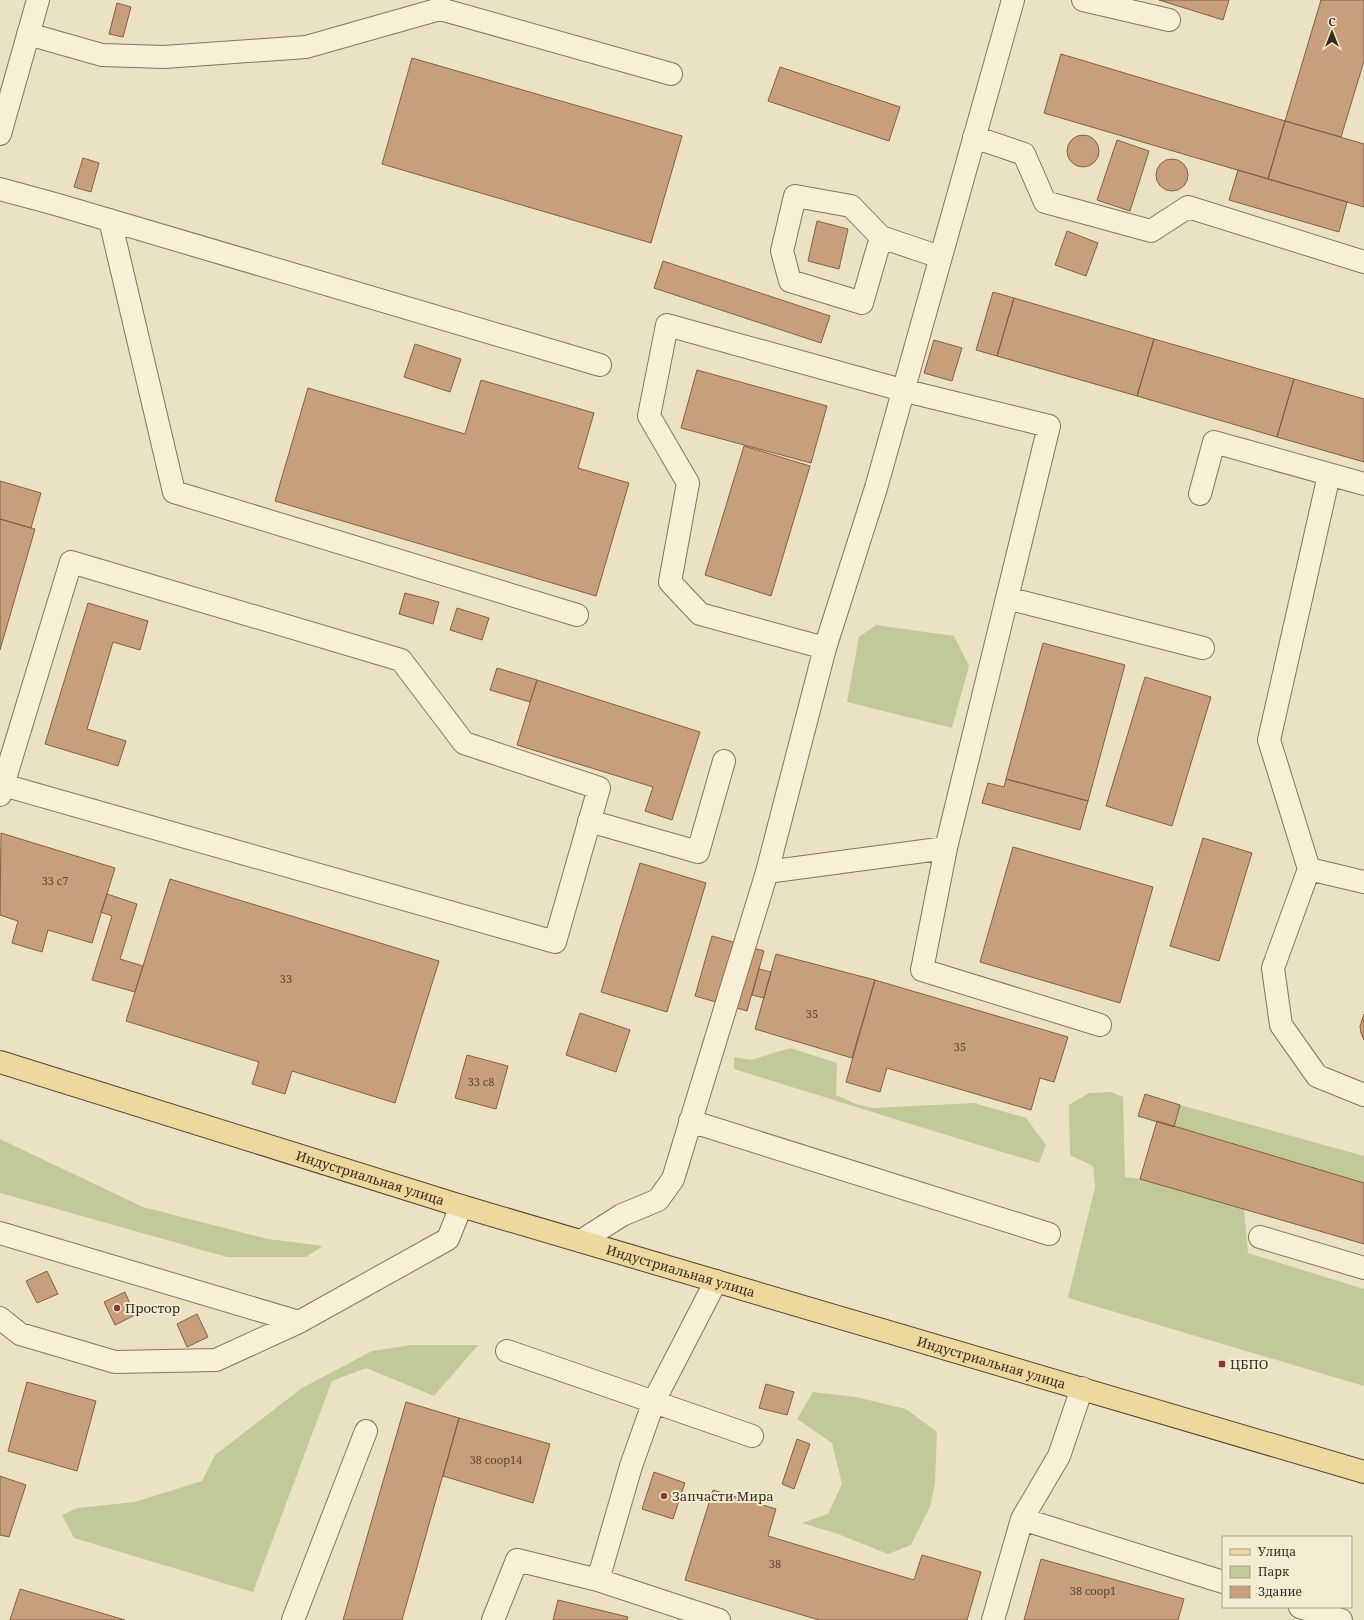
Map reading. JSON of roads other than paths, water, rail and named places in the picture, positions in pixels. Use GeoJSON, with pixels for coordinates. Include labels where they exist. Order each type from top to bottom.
{"type":"FeatureCollection","features":[{"type":"Feature","properties":{"kind":"main road","name":"Индустриальная улица"},"geometry":{"type":"LineString","coordinates":[[0,1062],[461,1206],[1082,1388],[1362,1466]]}},
{"type":"Feature","properties":{"kind":"street"},"geometry":{"type":"LineString","coordinates":[[0,134],[38,0]]}},
{"type":"Feature","properties":{"kind":"street"},"geometry":{"type":"LineString","coordinates":[[581,1241],[622,1215],[658,1200],[673,1179],[767,872],[825,648],[876,488],[902,390],[1013,0]]}},
{"type":"Feature","properties":{"kind":"street"},"geometry":{"type":"LineString","coordinates":[[1083,0],[1169,20]]}},
{"type":"Feature","properties":{"kind":"street"},"geometry":{"type":"LineString","coordinates":[[28,34],[102,56],[164,56],[306,47],[440,9],[671,74]]}},
{"type":"Feature","properties":{"kind":"street"},"geometry":{"type":"LineString","coordinates":[[974,137],[1024,154],[1045,202],[1151,231],[1188,207],[1364,262]]}},
{"type":"Feature","properties":{"kind":"street"},"geometry":{"type":"LineString","coordinates":[[0,189],[110,220],[600,365]]}},
{"type":"Feature","properties":{"kind":"street"},"geometry":{"type":"LineString","coordinates":[[881,237],[862,303],[790,281],[782,251],[795,196],[851,206],[881,237],[940,257]]}},
{"type":"Feature","properties":{"kind":"street"},"geometry":{"type":"LineString","coordinates":[[110,220],[174,492],[577,615]]}},
{"type":"Feature","properties":{"kind":"street"},"geometry":{"type":"LineString","coordinates":[[825,648],[700,614],[670,582],[688,483],[649,416],[667,326],[902,390],[1049,426],[946,848],[922,970],[1100,1025]]}},
{"type":"Feature","properties":{"kind":"street"},"geometry":{"type":"LineString","coordinates":[[1200,494],[1214,442],[1364,484]]}},
{"type":"Feature","properties":{"kind":"street"},"geometry":{"type":"LineString","coordinates":[[1329,475],[1269,740],[1309,869],[1273,968],[1281,1025],[1317,1076],[1364,1095]]}},
{"type":"Feature","properties":{"kind":"street"},"geometry":{"type":"LineString","coordinates":[[70,562],[401,660],[464,743],[599,788],[555,942],[2,790],[70,562]]}},
{"type":"Feature","properties":{"kind":"street"},"geometry":{"type":"LineString","coordinates":[[1007,598],[1204,648]]}},
{"type":"Feature","properties":{"kind":"street"},"geometry":{"type":"LineString","coordinates":[[589,821],[698,852],[724,761]]}},
{"type":"Feature","properties":{"kind":"street"},"geometry":{"type":"LineString","coordinates":[[767,872],[946,848]]}},
{"type":"Feature","properties":{"kind":"street"},"geometry":{"type":"LineString","coordinates":[[1309,869],[1364,882]]}},
{"type":"Feature","properties":{"kind":"street"},"geometry":{"type":"LineString","coordinates":[[690,1122],[1049,1234]]}},
{"type":"Feature","properties":{"kind":"street"},"geometry":{"type":"LineString","coordinates":[[0,1318],[20,1334],[115,1362],[216,1360],[299,1322],[448,1239],[461,1206]]}},
{"type":"Feature","properties":{"kind":"street"},"geometry":{"type":"LineString","coordinates":[[0,1233],[299,1322]]}},
{"type":"Feature","properties":{"kind":"street"},"geometry":{"type":"LineString","coordinates":[[1260,1237],[1364,1268]]}},
{"type":"Feature","properties":{"kind":"street"},"geometry":{"type":"LineString","coordinates":[[598,1580],[631,1466],[654,1401],[716,1281]]}},
{"type":"Feature","properties":{"kind":"street"},"geometry":{"type":"LineString","coordinates":[[507,1351],[752,1436]]}},
{"type":"Feature","properties":{"kind":"street"},"geometry":{"type":"LineString","coordinates":[[993,1620],[1022,1519],[1060,1456],[1082,1388]]}},
{"type":"Feature","properties":{"kind":"street"},"geometry":{"type":"LineString","coordinates":[[293,1620],[366,1431]]}},
{"type":"Feature","properties":{"kind":"street"},"geometry":{"type":"LineString","coordinates":[[1022,1519],[1222,1582]]}},
{"type":"Feature","properties":{"kind":"street"},"geometry":{"type":"LineString","coordinates":[[493,1620],[517,1560],[598,1580],[674,1613],[719,1620]]}},
{"type":"Feature","properties":{"kind":"street"},"geometry":{"type":"LineString","coordinates":[[1303,1608],[1341,1620]]}},
{"type":"Feature","properties":{"kind":"place","name":"Простор"},"geometry":{"type":"Point","coordinates":[117,1308]}},
{"type":"Feature","properties":{"kind":"place","name":"ЦБПО"},"geometry":{"type":"Point","coordinates":[1222,1364]}},
{"type":"Feature","properties":{"kind":"place","name":"Запчасти Мира"},"geometry":{"type":"Point","coordinates":[664,1496]}}]}
